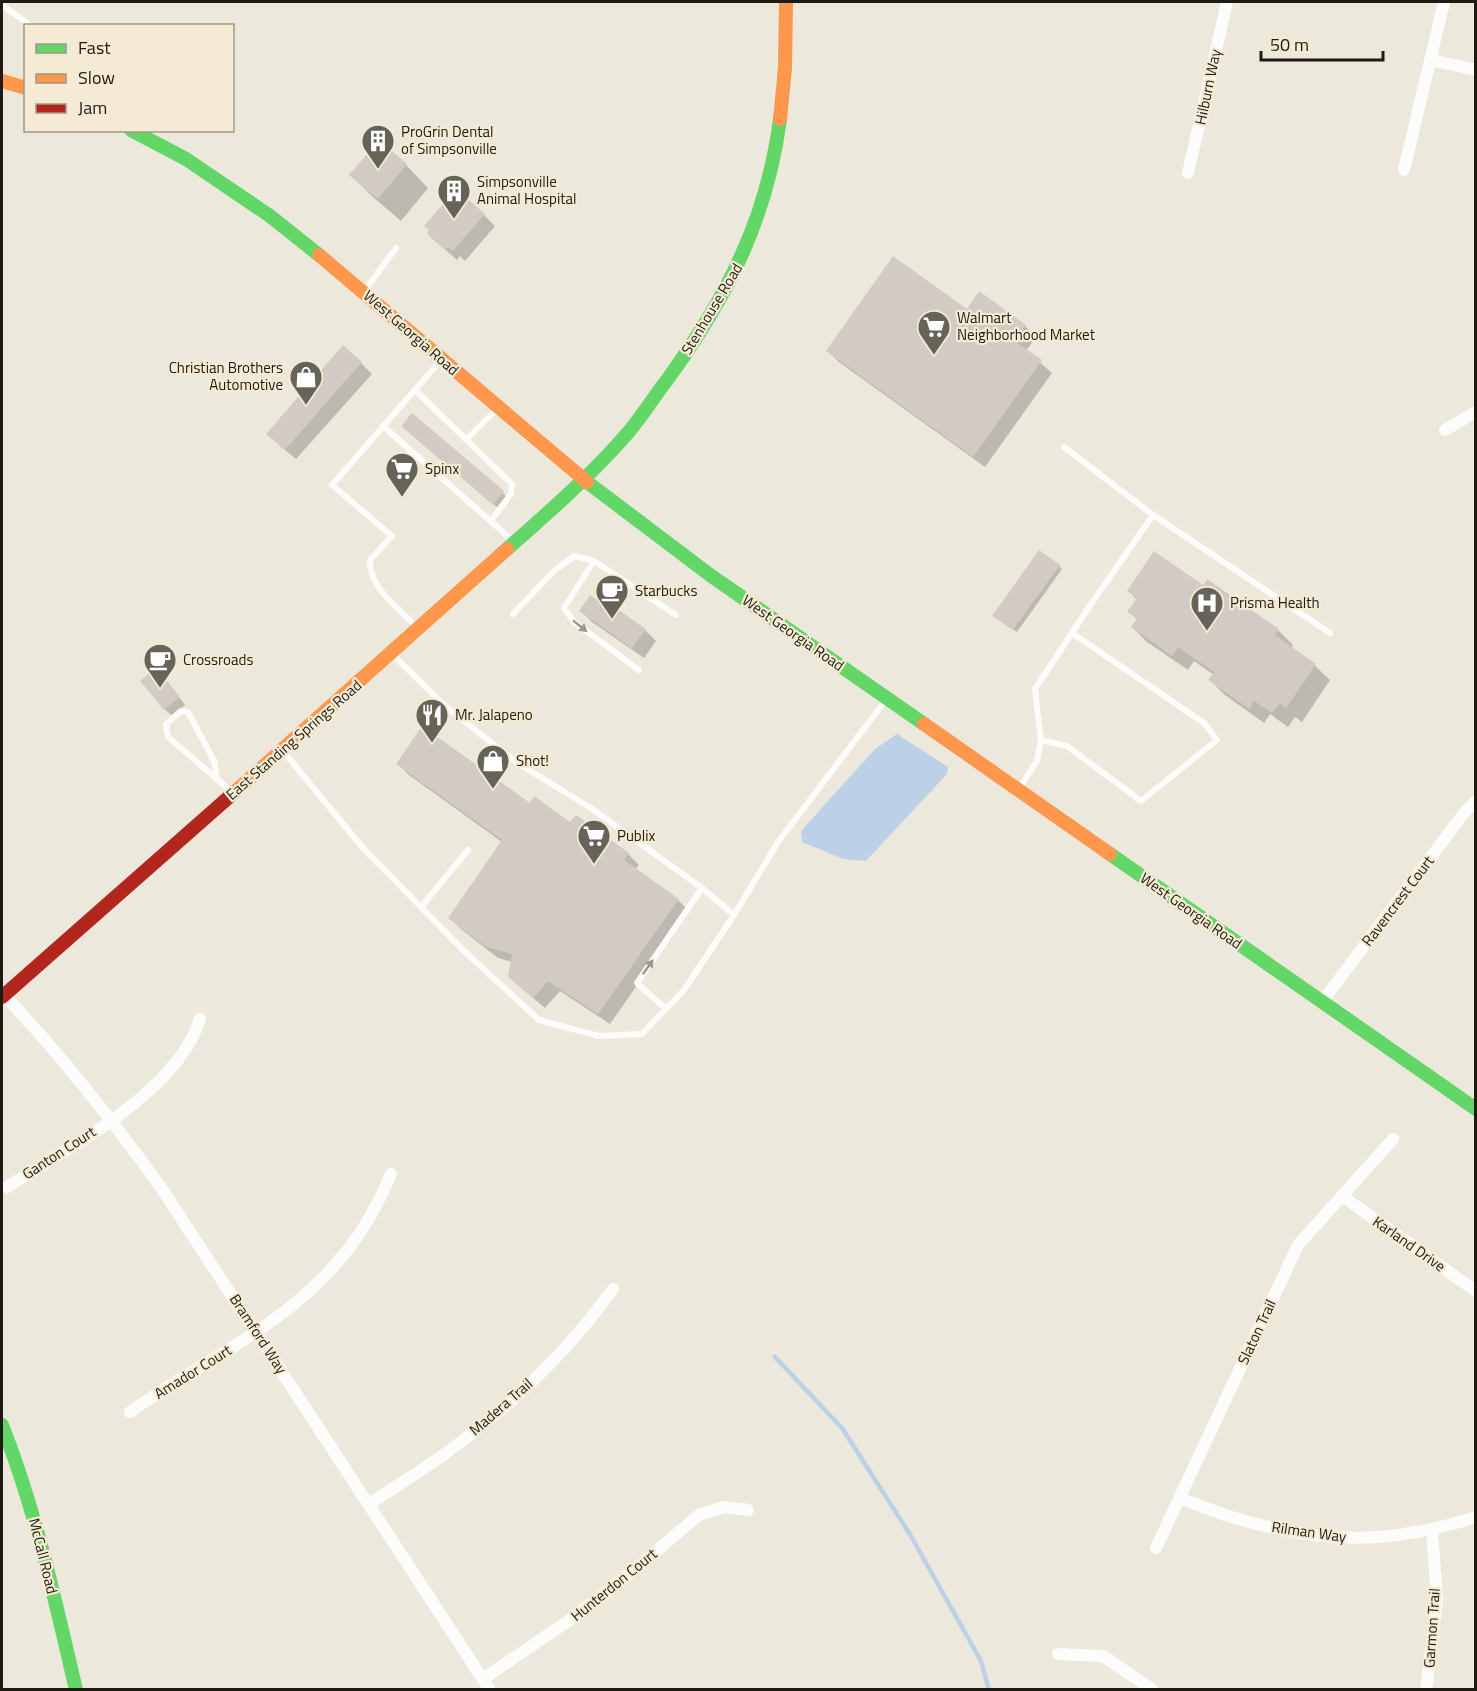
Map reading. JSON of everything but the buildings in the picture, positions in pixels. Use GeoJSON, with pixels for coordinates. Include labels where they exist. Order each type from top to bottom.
{"type":"FeatureCollection","features":[{"type":"Feature","properties":{"kind":"main road","name":"Stenhouse Road"},"geometry":{"type":"LineString","coordinates":[[583,479],[627,433],[677,367],[717,307],[742,258],[761,212],[783,103],[786,2]]}},
{"type":"Feature","properties":{"kind":"main road"},"geometry":{"type":"LineString","coordinates":[[2,81],[24,87]]}},
{"type":"Feature","properties":{"kind":"main road","name":"West Georgia Road"},"geometry":{"type":"LineString","coordinates":[[135,132],[213,176],[270,216],[364,292],[583,479],[710,575],[1476,1110]]}},
{"type":"Feature","properties":{"kind":"main road","name":"East Standing Springs Road"},"geometry":{"type":"LineString","coordinates":[[3,996],[392,654],[583,479]]}},
{"type":"Feature","properties":{"kind":"main road","name":"McCall Road"},"geometry":{"type":"LineString","coordinates":[[2,1425],[35,1522],[76,1689]]}},
{"type":"Feature","properties":{"kind":"street","name":"Hilburn Way"},"geometry":{"type":"LineString","coordinates":[[1188,173],[1227,2]]}},
{"type":"Feature","properties":{"kind":"street"},"geometry":{"type":"LineString","coordinates":[[1404,170],[1444,2]]}},
{"type":"Feature","properties":{"kind":"street"},"geometry":{"type":"LineString","coordinates":[[1431,60],[1476,70]]}},
{"type":"Feature","properties":{"kind":"street"},"geometry":{"type":"LineString","coordinates":[[1444,430],[1476,412]]}},
{"type":"Feature","properties":{"kind":"street","name":"Ravencrest Court"},"geometry":{"type":"LineString","coordinates":[[1322,1002],[1464,813],[1476,801]]}},
{"type":"Feature","properties":{"kind":"street","name":"Bramford Way"},"geometry":{"type":"LineString","coordinates":[[3,996],[58,1054],[112,1120],[194,1236],[486,1684]]}},
{"type":"Feature","properties":{"kind":"street","name":"Ganton Court"},"geometry":{"type":"LineString","coordinates":[[7,1187],[126,1111],[172,1068],[196,1032],[200,1019]]}},
{"type":"Feature","properties":{"kind":"street","name":"Slaton Trail"},"geometry":{"type":"LineString","coordinates":[[1156,1548],[1298,1245],[1394,1139]]}},
{"type":"Feature","properties":{"kind":"street","name":"Amador Court"},"geometry":{"type":"LineString","coordinates":[[130,1412],[282,1314],[316,1285],[345,1254],[378,1204],[392,1174]]}},
{"type":"Feature","properties":{"kind":"street","name":"Karland Drive"},"geometry":{"type":"LineString","coordinates":[[1342,1196],[1476,1291]]}},
{"type":"Feature","properties":{"kind":"street","name":"Madera Trail"},"geometry":{"type":"LineString","coordinates":[[369,1504],[446,1453],[502,1409],[554,1359],[613,1289]]}},
{"type":"Feature","properties":{"kind":"street","name":"Rilman Way"},"geometry":{"type":"LineString","coordinates":[[1180,1498],[1243,1521],[1338,1539],[1396,1537],[1432,1530],[1476,1517]]}},
{"type":"Feature","properties":{"kind":"street","name":"Hunterdon Court"},"geometry":{"type":"LineString","coordinates":[[486,1684],[627,1576],[699,1515],[723,1507],[748,1510]]}},
{"type":"Feature","properties":{"kind":"street","name":"Garmon Trail"},"geometry":{"type":"LineString","coordinates":[[1426,1689],[1437,1599],[1432,1530]]}},
{"type":"Feature","properties":{"kind":"street"},"geometry":{"type":"LineString","coordinates":[[1058,1654],[1102,1656],[1153,1689]]}},
{"type":"Feature","properties":{"kind":"lane"},"geometry":{"type":"LineString","coordinates":[[2,5],[28,24]]}},
{"type":"Feature","properties":{"kind":"lane"},"geometry":{"type":"LineString","coordinates":[[364,292],[396,248]]}},
{"type":"Feature","properties":{"kind":"lane"},"geometry":{"type":"LineString","coordinates":[[418,628],[379,588],[369,572],[370,560],[392,536],[332,485],[442,359]]}},
{"type":"Feature","properties":{"kind":"lane"},"geometry":{"type":"LineString","coordinates":[[415,390],[512,484],[511,494],[491,521]]}},
{"type":"Feature","properties":{"kind":"lane"},"geometry":{"type":"LineString","coordinates":[[466,440],[499,408]]}},
{"type":"Feature","properties":{"kind":"lane"},"geometry":{"type":"LineString","coordinates":[[383,426],[514,542]]}},
{"type":"Feature","properties":{"kind":"lane"},"geometry":{"type":"LineString","coordinates":[[1064,447],[1153,515],[1330,633]]}},
{"type":"Feature","properties":{"kind":"lane"},"geometry":{"type":"LineString","coordinates":[[1019,790],[1037,761],[1041,740],[1035,689],[1153,515]]}},
{"type":"Feature","properties":{"kind":"lane"},"geometry":{"type":"LineString","coordinates":[[513,614],[554,571],[574,556],[594,561],[676,615]]}},
{"type":"Feature","properties":{"kind":"lane"},"geometry":{"type":"LineString","coordinates":[[594,561],[564,608],[574,622],[639,670]]}},
{"type":"Feature","properties":{"kind":"lane"},"geometry":{"type":"LineString","coordinates":[[1041,740],[1067,746],[1141,801],[1217,740],[1204,723],[1072,633]]}},
{"type":"Feature","properties":{"kind":"lane"},"geometry":{"type":"LineString","coordinates":[[392,654],[447,707],[519,764],[591,808],[702,888],[734,915]]}},
{"type":"Feature","properties":{"kind":"lane"},"geometry":{"type":"LineString","coordinates":[[283,751],[363,848],[463,950],[539,1020],[599,1036],[642,1034],[684,990],[734,915],[778,842],[887,698]]}},
{"type":"Feature","properties":{"kind":"lane"},"geometry":{"type":"LineString","coordinates":[[217,779],[214,761],[188,712],[181,711],[166,724],[168,737],[233,793]]}},
{"type":"Feature","properties":{"kind":"lane"},"geometry":{"type":"LineString","coordinates":[[421,907],[468,850]]}},
{"type":"Feature","properties":{"kind":"lane"},"geometry":{"type":"LineString","coordinates":[[666,1009],[637,983],[702,888]]}},
{"type":"Feature","properties":{"kind":"water"},"geometry":{"type":"Polygon","coordinates":[[[897,734],[948,767],[947,774],[866,861],[843,859],[802,842],[801,831],[875,749],[897,734]]]}},
{"type":"Feature","properties":{"kind":"waterway"},"geometry":{"type":"LineString","coordinates":[[775,1357],[842,1428],[911,1536],[981,1661],[989,1690]]}},
{"type":"Feature","properties":{"kind":"traffic: fast"},"geometry":{"type":"LineString","coordinates":[[507,549],[583,480],[626,435],[708,319],[741,257],[754,225],[774,156],[780,119]]}},
{"type":"Feature","properties":{"kind":"traffic: fast"},"geometry":{"type":"LineString","coordinates":[[135,132],[186,159],[270,216],[319,255]]}},
{"type":"Feature","properties":{"kind":"traffic: fast"},"geometry":{"type":"LineString","coordinates":[[587,482],[710,575],[924,724]]}},
{"type":"Feature","properties":{"kind":"traffic: fast"},"geometry":{"type":"LineString","coordinates":[[1110,854],[1476,1109]]}},
{"type":"Feature","properties":{"kind":"traffic: fast"},"geometry":{"type":"LineString","coordinates":[[2,1425],[35,1523],[76,1690]]}},
{"type":"Feature","properties":{"kind":"traffic: slow"},"geometry":{"type":"LineString","coordinates":[[780,119],[785,68],[786,2]]}},
{"type":"Feature","properties":{"kind":"traffic: slow"},"geometry":{"type":"LineString","coordinates":[[2,81],[24,87]]}},
{"type":"Feature","properties":{"kind":"traffic: slow"},"geometry":{"type":"LineString","coordinates":[[319,255],[587,482]]}},
{"type":"Feature","properties":{"kind":"traffic: slow"},"geometry":{"type":"LineString","coordinates":[[229,797],[507,549]]}},
{"type":"Feature","properties":{"kind":"traffic: slow"},"geometry":{"type":"LineString","coordinates":[[924,724],[1110,854]]}},
{"type":"Feature","properties":{"kind":"traffic: jam"},"geometry":{"type":"LineString","coordinates":[[2,997],[229,797]]}},
{"type":"Feature","properties":{"kind":"place","name":"ProGrin Dental of Simpsonville"},"geometry":{"type":"Point","coordinates":[378,170]}},
{"type":"Feature","properties":{"kind":"place","name":"Simpsonville Animal Hospital"},"geometry":{"type":"Point","coordinates":[454,220]}},
{"type":"Feature","properties":{"kind":"place","name":"Walmart Neighborhood Market"},"geometry":{"type":"Point","coordinates":[934,356]}},
{"type":"Feature","properties":{"kind":"place","name":"Christian Brothers Automotive"},"geometry":{"type":"Point","coordinates":[306,406]}},
{"type":"Feature","properties":{"kind":"place","name":"Spinx"},"geometry":{"type":"Point","coordinates":[402,498]}},
{"type":"Feature","properties":{"kind":"place","name":"Starbucks"},"geometry":{"type":"Point","coordinates":[612,620]}},
{"type":"Feature","properties":{"kind":"place","name":"Prisma Health"},"geometry":{"type":"Point","coordinates":[1207,632]}},
{"type":"Feature","properties":{"kind":"place","name":"Crossroads"},"geometry":{"type":"Point","coordinates":[160,689]}},
{"type":"Feature","properties":{"kind":"place","name":"Mr. Jalapeno"},"geometry":{"type":"Point","coordinates":[432,744]}},
{"type":"Feature","properties":{"kind":"place","name":"Shot!"},"geometry":{"type":"Point","coordinates":[493,790]}},
{"type":"Feature","properties":{"kind":"place","name":"Publix"},"geometry":{"type":"Point","coordinates":[594,865]}}]}
